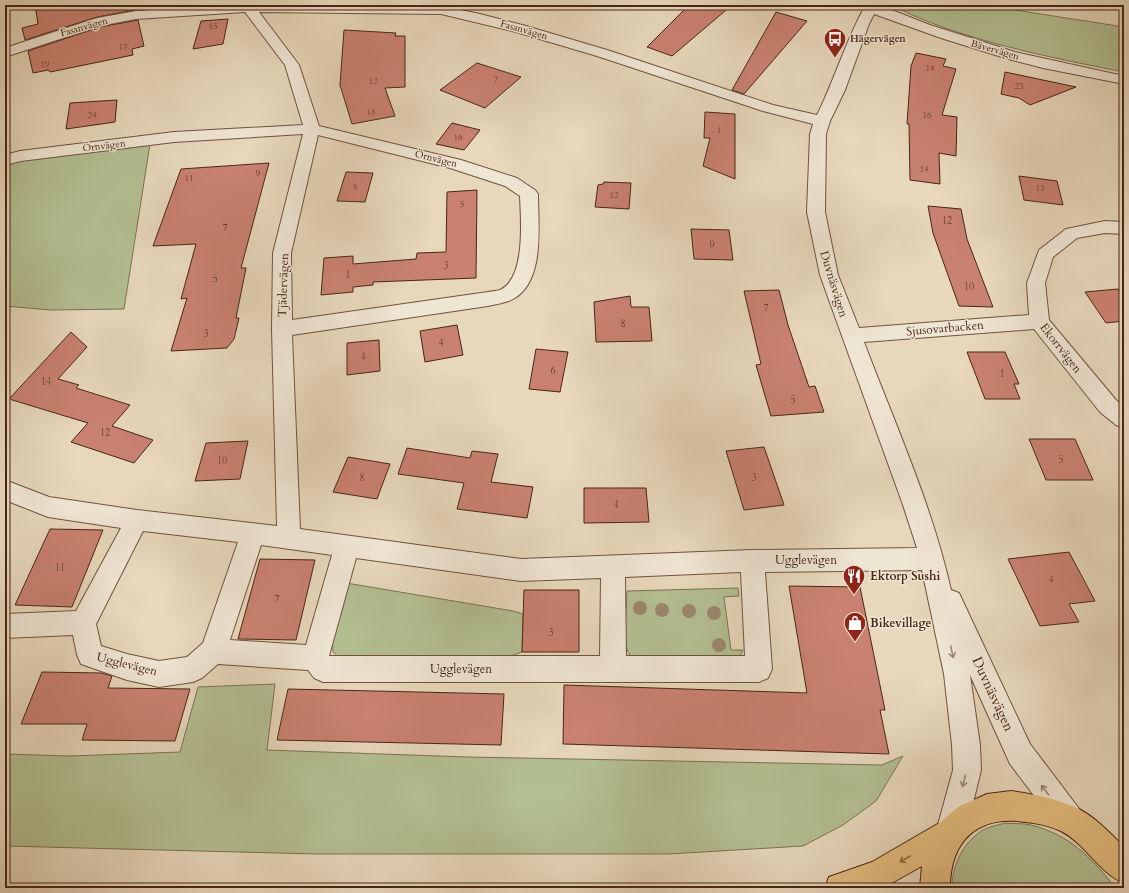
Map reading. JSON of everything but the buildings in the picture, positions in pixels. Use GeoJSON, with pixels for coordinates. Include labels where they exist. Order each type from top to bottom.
{"type":"FeatureCollection","features":[{"type":"Feature","properties":{"kind":"main road"},"geometry":{"type":"LineString","coordinates":[[840,888],[880,874],[951,832],[968,817],[987,808],[1011,805],[1038,809],[1070,820],[1094,838],[1124,868]]}},
{"type":"Feature","properties":{"kind":"main road"},"geometry":{"type":"LineString","coordinates":[[935,888],[934,879],[940,854],[951,832]]}},
{"type":"Feature","properties":{"kind":"main road"},"geometry":{"type":"LineString","coordinates":[[1094,838],[1124,852]]}},
{"type":"Feature","properties":{"kind":"street","name":"Fasanvägen"},"geometry":{"type":"LineString","coordinates":[[5,53],[97,22],[136,15],[248,6],[441,10],[480,18],[521,29],[602,53],[768,108],[822,121]]}},
{"type":"Feature","properties":{"kind":"street"},"geometry":{"type":"LineString","coordinates":[[248,6],[292,64],[312,129]]}},
{"type":"Feature","properties":{"kind":"street","name":"Bävervägen"},"geometry":{"type":"LineString","coordinates":[[868,6],[938,34],[988,49],[1032,61],[1124,80]]}},
{"type":"Feature","properties":{"kind":"street","name":"Duvnäsvägen"},"geometry":{"type":"LineString","coordinates":[[868,6],[837,90],[822,121],[818,134],[816,212],[829,275],[915,505],[932,560],[957,674],[966,745],[967,770],[951,832]]}},
{"type":"Feature","properties":{"kind":"street","name":"Örnvägen"},"geometry":{"type":"LineString","coordinates":[[5,160],[20,156],[174,137],[312,129],[455,164],[511,182],[529,194],[529,242],[525,272],[519,283],[509,294],[488,299],[282,328]]}},
{"type":"Feature","properties":{"kind":"street","name":"Tjädervägen"},"geometry":{"type":"LineString","coordinates":[[289,538],[282,328],[282,253],[312,129]]}},
{"type":"Feature","properties":{"kind":"street","name":"Ekorrvägen"},"geometry":{"type":"LineString","coordinates":[[1124,228],[1105,227],[1072,233],[1045,254],[1036,283],[1039,321],[1108,406],[1124,419]]}},
{"type":"Feature","properties":{"kind":"street","name":"Sjusovarbacken"},"geometry":{"type":"LineString","coordinates":[[851,336],[1039,321]]}},
{"type":"Feature","properties":{"kind":"street","name":"Ugglevägen"},"geometry":{"type":"LineString","coordinates":[[5,490],[48,507],[521,570],[752,561],[932,560]]}},
{"type":"Feature","properties":{"kind":"street"},"geometry":{"type":"LineString","coordinates":[[5,626],[83,623],[137,520]]}},
{"type":"Feature","properties":{"kind":"street","name":"Ugglevägen"},"geometry":{"type":"LineString","coordinates":[[83,623],[90,655],[127,667],[159,674],[193,669],[213,650],[253,534]]}},
{"type":"Feature","properties":{"kind":"street"},"geometry":{"type":"LineString","coordinates":[[213,650],[315,658],[347,546]]}},
{"type":"Feature","properties":{"kind":"street","name":"Duvnäsvägen"},"geometry":{"type":"LineString","coordinates":[[932,560],[1020,754],[1070,820]]}},
{"type":"Feature","properties":{"kind":"street","name":"Ugglevägen"},"geometry":{"type":"LineString","coordinates":[[315,658],[324,669],[759,670],[752,561]]}},
{"type":"Feature","properties":{"kind":"street"},"geometry":{"type":"LineString","coordinates":[[613,566],[613,669]]}},
{"type":"Feature","properties":{"kind":"green space"},"geometry":{"type":"Polygon","coordinates":[[[891,5],[983,5],[1124,27],[1124,72],[1065,60],[975,38],[918,17],[891,5]]]}},
{"type":"Feature","properties":{"kind":"green space"},"geometry":{"type":"Polygon","coordinates":[[[150,144],[124,309],[51,310],[5,306],[5,164],[150,144]]]}},
{"type":"Feature","properties":{"kind":"green space"},"geometry":{"type":"Polygon","coordinates":[[[346,583],[513,611],[523,614],[522,652],[511,656],[345,663],[333,652],[332,638],[346,583]]]}},
{"type":"Feature","properties":{"kind":"green space"},"geometry":{"type":"Polygon","coordinates":[[[738,588],[739,596],[724,597],[731,650],[743,650],[739,658],[633,662],[624,643],[627,591],[738,588]]]}},
{"type":"Feature","properties":{"kind":"green space"},"geometry":{"type":"Polygon","coordinates":[[[275,684],[267,750],[468,757],[882,765],[903,756],[876,801],[843,825],[803,846],[669,854],[316,854],[5,846],[5,754],[70,756],[180,752],[198,687],[275,684]]]}},
{"type":"Feature","properties":{"kind":"green space"},"geometry":{"type":"Polygon","coordinates":[[[1006,823],[1031,825],[1057,834],[1089,857],[1115,888],[952,888],[952,880],[956,864],[968,843],[983,830],[992,826],[1006,823]]]}},
{"type":"Feature","properties":{"kind":"place","name":"Hägervägen"},"geometry":{"type":"Point","coordinates":[835,58]}},
{"type":"Feature","properties":{"kind":"place","name":"Ektorp Sushi"},"geometry":{"type":"Point","coordinates":[854,596]}},
{"type":"Feature","properties":{"kind":"place","name":"Bikevillage"},"geometry":{"type":"Point","coordinates":[855,642]}}]}
